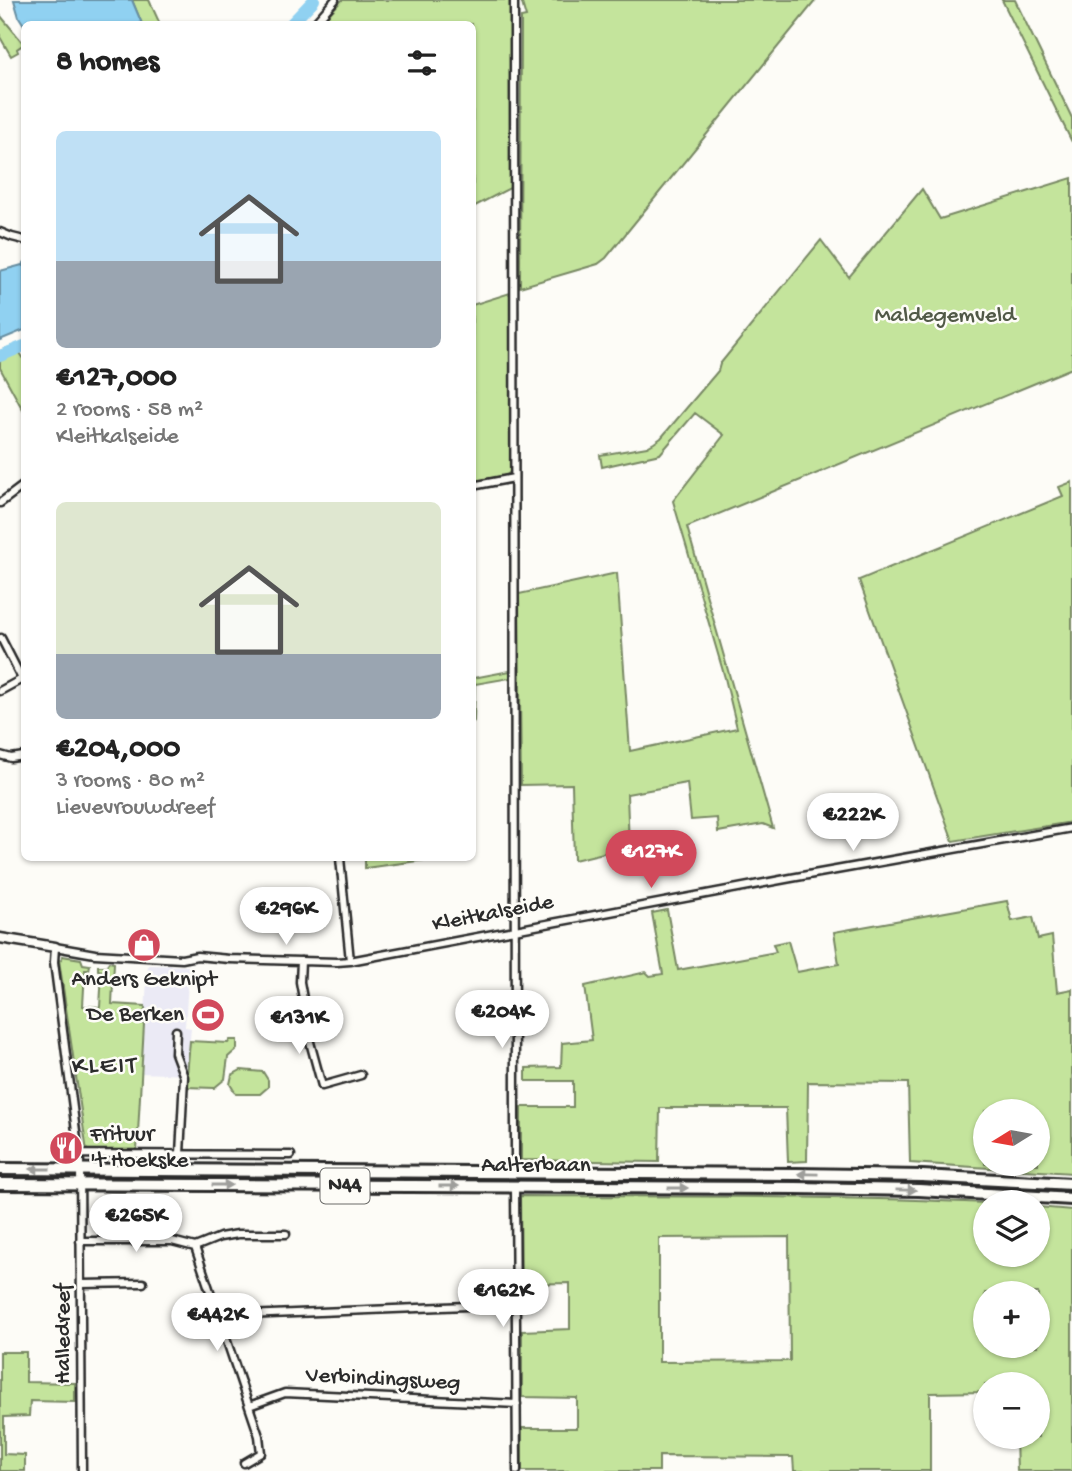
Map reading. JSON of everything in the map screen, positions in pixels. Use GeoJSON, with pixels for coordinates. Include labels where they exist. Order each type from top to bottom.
{"type":"FeatureCollection","features":[{"type":"Feature","properties":{"kind":"highway","name":"Aalterbaan"},"geometry":{"type":"LineString","coordinates":[[0,1169],[922,1176],[1072,1184]]}},
{"type":"Feature","properties":{"kind":"highway","name":"Aalterbaan"},"geometry":{"type":"LineString","coordinates":[[0,1184],[919,1190],[1072,1199]]}},
{"type":"Feature","properties":{"kind":"street"},"geometry":{"type":"LineString","coordinates":[[317,21],[335,0]]}},
{"type":"Feature","properties":{"kind":"street"},"geometry":{"type":"LineString","coordinates":[[514,0],[515,1172]]}},
{"type":"Feature","properties":{"kind":"street"},"geometry":{"type":"LineString","coordinates":[[0,232],[21,239]]}},
{"type":"Feature","properties":{"kind":"street"},"geometry":{"type":"LineString","coordinates":[[476,485],[514,478]]}},
{"type":"Feature","properties":{"kind":"street"},"geometry":{"type":"LineString","coordinates":[[0,503],[21,487]]}},
{"type":"Feature","properties":{"kind":"street"},"geometry":{"type":"LineString","coordinates":[[2,638],[21,677]]}},
{"type":"Feature","properties":{"kind":"street"},"geometry":{"type":"LineString","coordinates":[[0,691],[21,680]]}},
{"type":"Feature","properties":{"kind":"street"},"geometry":{"type":"LineString","coordinates":[[0,755],[21,757]]}},
{"type":"Feature","properties":{"kind":"street","name":"Kleitkalseide"},"geometry":{"type":"LineString","coordinates":[[0,938],[95,954],[182,959],[197,956],[350,961],[1072,828]]}},
{"type":"Feature","properties":{"kind":"street"},"geometry":{"type":"LineString","coordinates":[[340,861],[350,961]]}},
{"type":"Feature","properties":{"kind":"street","name":"Halledreef"},"geometry":{"type":"LineString","coordinates":[[55,947],[54,962],[80,1170],[82,1471]]}},
{"type":"Feature","properties":{"kind":"street"},"geometry":{"type":"LineString","coordinates":[[300,961],[307,1031],[321,1086],[361,1075]]}},
{"type":"Feature","properties":{"kind":"street"},"geometry":{"type":"LineString","coordinates":[[176,1031],[175,1053],[184,1077],[180,1154]]}},
{"type":"Feature","properties":{"kind":"street"},"geometry":{"type":"LineString","coordinates":[[79,1154],[291,1155]]}},
{"type":"Feature","properties":{"kind":"street"},"geometry":{"type":"LineString","coordinates":[[515,1187],[517,1471]]}},
{"type":"Feature","properties":{"kind":"street"},"geometry":{"type":"LineString","coordinates":[[80,1241],[172,1241],[195,1247],[220,1237],[238,1234],[286,1234]]}},
{"type":"Feature","properties":{"kind":"street"},"geometry":{"type":"LineString","coordinates":[[195,1247],[259,1436],[261,1453],[244,1462]]}},
{"type":"Feature","properties":{"kind":"street"},"geometry":{"type":"LineString","coordinates":[[81,1284],[144,1283]]}},
{"type":"Feature","properties":{"kind":"street"},"geometry":{"type":"LineString","coordinates":[[219,1316],[516,1304]]}},
{"type":"Feature","properties":{"kind":"street","name":"Verbindingsweg"},"geometry":{"type":"LineString","coordinates":[[249,1406],[285,1394],[517,1404]]}},
{"type":"Feature","properties":{"kind":"shaded area"},"geometry":{"type":"Polygon","coordinates":[[[148,965],[189,966],[185,1027],[191,1028],[187,1075],[141,1073],[148,965]]]}},
{"type":"Feature","properties":{"kind":"green space"},"geometry":{"type":"Polygon","coordinates":[[[132,0],[149,0],[159,21],[141,21],[132,0]]]}},
{"type":"Feature","properties":{"kind":"green space"},"geometry":{"type":"Polygon","coordinates":[[[342,0],[510,0],[510,188],[476,205],[476,21],[323,21],[342,0]]]}},
{"type":"Feature","properties":{"kind":"green space"},"geometry":{"type":"Polygon","coordinates":[[[521,0],[816,0],[606,258],[598,264],[520,287],[521,18],[526,17],[521,0]]]}},
{"type":"Feature","properties":{"kind":"green space"},"geometry":{"type":"Polygon","coordinates":[[[1002,0],[1015,0],[1072,118],[1072,142],[1002,0]]]}},
{"type":"Feature","properties":{"kind":"green space"},"geometry":{"type":"Polygon","coordinates":[[[0,15],[21,40],[18,52],[11,56],[0,37],[0,15]]]}},
{"type":"Feature","properties":{"kind":"green space","name":"Maldegemveld"},"geometry":{"type":"Polygon","coordinates":[[[1072,178],[1072,368],[687,527],[773,828],[763,824],[718,832],[717,818],[691,820],[687,783],[627,794],[629,847],[574,860],[572,784],[521,785],[519,594],[617,573],[630,751],[737,728],[673,501],[724,435],[695,413],[660,454],[602,467],[600,455],[647,447],[661,438],[718,371],[720,364],[821,240],[849,277],[922,189],[940,219],[1072,178]]]}},
{"type":"Feature","properties":{"kind":"green space"},"geometry":{"type":"Polygon","coordinates":[[[510,293],[511,468],[507,475],[476,481],[476,304],[510,293]]]}},
{"type":"Feature","properties":{"kind":"green space"},"geometry":{"type":"Polygon","coordinates":[[[15,345],[21,354],[21,406],[0,368],[0,351],[15,345]]]}},
{"type":"Feature","properties":{"kind":"green space"},"geometry":{"type":"Polygon","coordinates":[[[1072,482],[1072,822],[953,841],[859,580],[1063,496],[1059,487],[1072,482]]]}},
{"type":"Feature","properties":{"kind":"green space"},"geometry":{"type":"Polygon","coordinates":[[[510,671],[510,678],[476,684],[476,677],[510,671]]]}},
{"type":"Feature","properties":{"kind":"green space"},"geometry":{"type":"Polygon","coordinates":[[[365,861],[418,861],[365,868],[365,861]]]}},
{"type":"Feature","properties":{"kind":"green space"},"geometry":{"type":"Polygon","coordinates":[[[1007,901],[1012,921],[1033,917],[1038,939],[1052,936],[1057,992],[1072,989],[1072,1173],[1050,1172],[1050,1099],[973,1099],[973,1167],[910,1163],[908,1083],[808,1082],[807,1161],[788,1162],[786,1108],[660,1108],[659,1162],[521,1160],[521,1107],[573,1107],[573,1081],[526,1081],[526,1068],[561,1067],[562,1043],[592,1040],[585,986],[646,972],[650,976],[663,974],[652,913],[667,910],[678,970],[776,952],[773,944],[788,941],[797,972],[839,964],[834,932],[1007,901]]]}},
{"type":"Feature","properties":{"kind":"green space"},"geometry":{"type":"Polygon","coordinates":[[[62,956],[81,959],[83,964],[90,965],[89,970],[85,970],[83,1006],[100,1007],[102,971],[98,970],[98,966],[106,966],[109,962],[114,963],[112,1004],[145,1006],[137,1151],[87,1152],[59,960],[62,956]]]}},
{"type":"Feature","properties":{"kind":"green space"},"geometry":{"type":"Polygon","coordinates":[[[230,1040],[237,1040],[237,1049],[228,1057],[225,1079],[214,1088],[186,1087],[190,1041],[228,1043],[230,1040]]]}},
{"type":"Feature","properties":{"kind":"green space"},"geometry":{"type":"Polygon","coordinates":[[[241,1070],[263,1072],[268,1080],[268,1087],[260,1094],[236,1094],[230,1084],[232,1075],[241,1070]]]}},
{"type":"Feature","properties":{"kind":"green space"},"geometry":{"type":"Polygon","coordinates":[[[520,1196],[973,1202],[973,1267],[1050,1267],[1050,1208],[1072,1210],[1072,1471],[1017,1471],[1016,1449],[1050,1449],[1050,1372],[973,1372],[973,1392],[930,1393],[930,1471],[794,1471],[793,1457],[659,1456],[659,1471],[522,1471],[522,1428],[577,1428],[577,1398],[522,1397],[522,1331],[570,1329],[570,1283],[521,1284],[520,1196]],[[789,1237],[659,1238],[659,1362],[790,1361],[789,1237]]]}},
{"type":"Feature","properties":{"kind":"green space"},"geometry":{"type":"Polygon","coordinates":[[[0,1352],[26,1352],[26,1382],[75,1383],[75,1402],[30,1401],[29,1416],[4,1417],[4,1454],[25,1455],[25,1471],[0,1471],[0,1352]]]}},
{"type":"Feature","properties":{"kind":"water"},"geometry":{"type":"Polygon","coordinates":[[[14,0],[132,0],[141,21],[22,21],[14,0]]]}},
{"type":"Feature","properties":{"kind":"water"},"geometry":{"type":"Polygon","coordinates":[[[21,265],[21,331],[0,340],[0,271],[21,265]]]}},
{"type":"Feature","properties":{"kind":"waterway"},"geometry":{"type":"LineString","coordinates":[[294,21],[314,0]]}},
{"type":"Feature","properties":{"kind":"waterway"},"geometry":{"type":"LineString","coordinates":[[0,356],[21,347]]}},
{"type":"Feature","properties":{"kind":"place","name":"Anders Geknipt"},"geometry":{"type":"Point","coordinates":[144,945]}},
{"type":"Feature","properties":{"kind":"place","name":"De Berken"},"geometry":{"type":"Point","coordinates":[208,1015]}},
{"type":"Feature","properties":{"kind":"place","name":"Frituur 't Hoekske"},"geometry":{"type":"Point","coordinates":[66,1148]}},
{"type":"Feature","properties":{"kind":"district","name":"KLEIT"},"geometry":{"type":"Point","coordinates":[105,1067]}}]}
